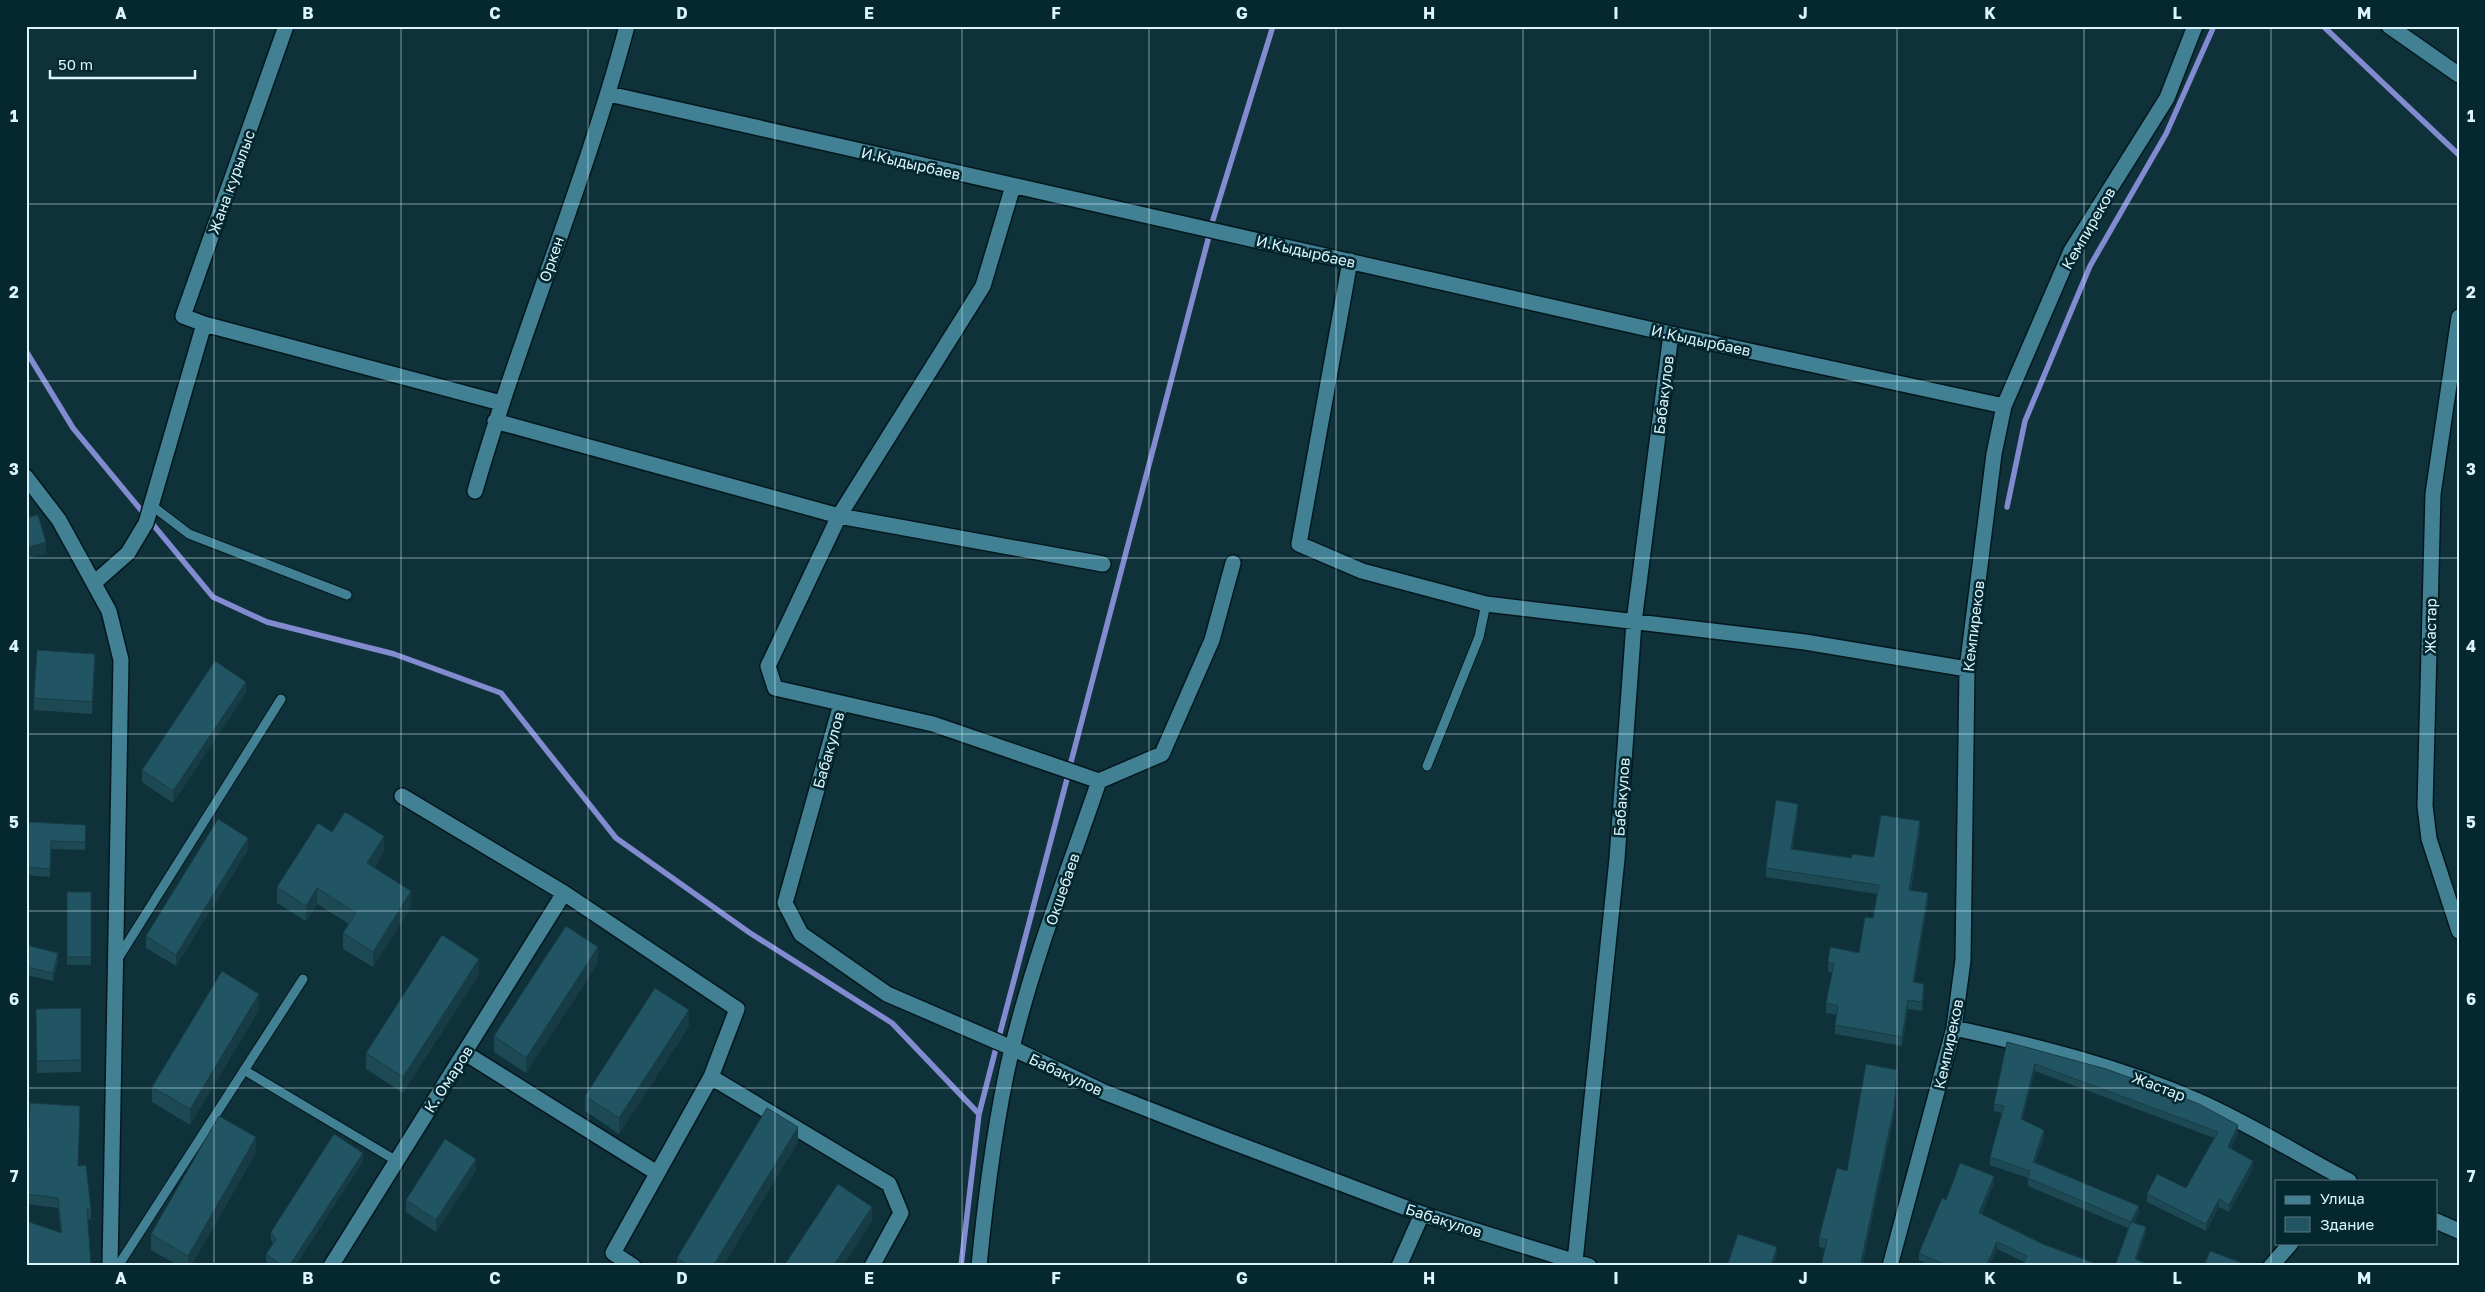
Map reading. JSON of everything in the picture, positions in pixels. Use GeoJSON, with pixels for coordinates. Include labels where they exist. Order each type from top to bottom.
{"type":"FeatureCollection","features":[{"type":"Feature","properties":{"kind":"street","name":"Жана курылыс"},"geometry":{"type":"LineString","coordinates":[[286,26],[183,316],[204,324],[501,403]]}},
{"type":"Feature","properties":{"kind":"street","name":"Оркен"},"geometry":{"type":"LineString","coordinates":[[475,491],[501,403],[609,94],[627,26]]}},
{"type":"Feature","properties":{"kind":"street","name":"Кемпиреков"},"geometry":{"type":"LineString","coordinates":[[1890,1266],[1954,1028],[1963,960],[1967,669],[1994,454],[2004,406],[2071,251],[2167,98],[2195,26]]}},
{"type":"Feature","properties":{"kind":"street"},"geometry":{"type":"LineString","coordinates":[[2389,26],[2459,75]]}},
{"type":"Feature","properties":{"kind":"street","name":"И.Кыдырбаев"},"geometry":{"type":"LineString","coordinates":[[609,94],[1671,334],[2004,406]]}},
{"type":"Feature","properties":{"kind":"street"},"geometry":{"type":"LineString","coordinates":[[1014,186],[983,286],[839,516],[768,666],[775,688],[933,724],[1100,781],[1162,754],[1212,640],[1233,563]]}},
{"type":"Feature","properties":{"kind":"street"},"geometry":{"type":"LineString","coordinates":[[1350,261],[1299,544],[1362,570],[1486,604],[1805,642],[1967,669]]}},
{"type":"Feature","properties":{"kind":"street","name":"Жастар"},"geometry":{"type":"LineString","coordinates":[[2459,317],[2433,494],[2425,806],[2429,840],[2459,931]]}},
{"type":"Feature","properties":{"kind":"street"},"geometry":{"type":"LineString","coordinates":[[94,583],[128,553],[146,523],[204,324]]}},
{"type":"Feature","properties":{"kind":"street","name":"Бабакулов"},"geometry":{"type":"LineString","coordinates":[[841,704],[785,903],[801,934],[887,994],[1012,1048],[1104,1092],[1422,1214],[1582,1263],[1617,859],[1634,622],[1671,334]]}},
{"type":"Feature","properties":{"kind":"street"},"geometry":{"type":"LineString","coordinates":[[495,421],[839,516],[1104,564]]}},
{"type":"Feature","properties":{"kind":"street"},"geometry":{"type":"LineString","coordinates":[[26,477],[59,520],[109,611],[121,660],[110,1266]]}},
{"type":"Feature","properties":{"kind":"street","name":"Окшебаев"},"geometry":{"type":"LineString","coordinates":[[979,1266],[988,1172],[1012,1048],[1036,963],[1100,781]]}},
{"type":"Feature","properties":{"kind":"street"},"geometry":{"type":"LineString","coordinates":[[402,796],[564,893],[737,1009],[711,1077],[613,1253],[632,1266]]}},
{"type":"Feature","properties":{"kind":"street","name":"К. Омаров"},"geometry":{"type":"LineString","coordinates":[[331,1266],[395,1160],[465,1053],[564,893]]}},
{"type":"Feature","properties":{"kind":"street","name":"Жастар"},"geometry":{"type":"LineString","coordinates":[[1954,1028],[2018,1042],[2101,1065],[2198,1101],[2340,1179]]}},
{"type":"Feature","properties":{"kind":"street"},"geometry":{"type":"LineString","coordinates":[[465,1053],[657,1173]]}},
{"type":"Feature","properties":{"kind":"street"},"geometry":{"type":"LineString","coordinates":[[711,1077],[888,1184],[901,1212],[872,1266]]}},
{"type":"Feature","properties":{"kind":"street"},"geometry":{"type":"LineString","coordinates":[[1400,1266],[1422,1214]]}},
{"type":"Feature","properties":{"kind":"street"},"geometry":{"type":"LineString","coordinates":[[2438,1222],[2459,1231]]}},
{"type":"Feature","properties":{"kind":"street"},"geometry":{"type":"LineString","coordinates":[[2271,1266],[2290,1244]]}},
{"type":"Feature","properties":{"kind":"lane"},"geometry":{"type":"LineString","coordinates":[[151,505],[189,534],[347,595]]}},
{"type":"Feature","properties":{"kind":"lane"},"geometry":{"type":"LineString","coordinates":[[1427,766],[1479,637],[1486,604]]}},
{"type":"Feature","properties":{"kind":"lane"},"geometry":{"type":"LineString","coordinates":[[117,960],[281,699]]}},
{"type":"Feature","properties":{"kind":"lane"},"geometry":{"type":"LineString","coordinates":[[118,1266],[303,979]]}},
{"type":"Feature","properties":{"kind":"lane"},"geometry":{"type":"LineString","coordinates":[[244,1070],[395,1160]]}},
{"type":"Feature","properties":{"kind":"building"},"geometry":{"type":"Polygon","coordinates":[[[38,515],[46,542],[26,548],[26,518],[38,515]]]}},
{"type":"Feature","properties":{"kind":"building"},"geometry":{"type":"Polygon","coordinates":[[[37,650],[95,654],[92,702],[34,698],[37,650]]]}},
{"type":"Feature","properties":{"kind":"building"},"geometry":{"type":"Polygon","coordinates":[[[215,661],[246,682],[173,791],[142,770],[215,661]]]}},
{"type":"Feature","properties":{"kind":"building"},"geometry":{"type":"Polygon","coordinates":[[[1776,800],[1798,804],[1791,849],[1851,858],[1852,854],[1874,857],[1881,815],[1920,821],[1909,890],[1928,893],[1913,982],[1924,984],[1922,1002],[1908,1000],[1902,1037],[1835,1025],[1838,1006],[1826,1003],[1834,964],[1828,962],[1830,947],[1859,953],[1865,917],[1873,918],[1879,885],[1766,868],[1776,800]]]}},
{"type":"Feature","properties":{"kind":"building"},"geometry":{"type":"Polygon","coordinates":[[[345,812],[384,836],[367,863],[411,891],[373,952],[343,933],[356,913],[317,888],[306,906],[277,887],[318,823],[332,832],[345,812]]]}},
{"type":"Feature","properties":{"kind":"building"},"geometry":{"type":"Polygon","coordinates":[[[218,819],[248,838],[176,955],[146,936],[218,819]]]}},
{"type":"Feature","properties":{"kind":"building"},"geometry":{"type":"Polygon","coordinates":[[[29,822],[86,825],[85,842],[51,841],[50,869],[26,867],[29,822]]]}},
{"type":"Feature","properties":{"kind":"building"},"geometry":{"type":"Polygon","coordinates":[[[67,892],[91,892],[91,957],[67,957],[67,892]]]}},
{"type":"Feature","properties":{"kind":"building"},"geometry":{"type":"Polygon","coordinates":[[[566,926],[598,947],[526,1058],[494,1036],[566,926]]]}},
{"type":"Feature","properties":{"kind":"building"},"geometry":{"type":"Polygon","coordinates":[[[442,935],[479,959],[403,1077],[366,1053],[442,935]]]}},
{"type":"Feature","properties":{"kind":"building"},"geometry":{"type":"Polygon","coordinates":[[[26,945],[58,953],[53,973],[26,967],[26,945]]]}},
{"type":"Feature","properties":{"kind":"building"},"geometry":{"type":"Polygon","coordinates":[[[222,971],[259,994],[190,1109],[152,1087],[222,971]]]}},
{"type":"Feature","properties":{"kind":"building"},"geometry":{"type":"Polygon","coordinates":[[[655,988],[689,1010],[619,1118],[585,1096],[655,988]]]}},
{"type":"Feature","properties":{"kind":"building"},"geometry":{"type":"Polygon","coordinates":[[[81,1008],[81,1060],[37,1061],[36,1009],[81,1008]]]}},
{"type":"Feature","properties":{"kind":"building"},"geometry":{"type":"Polygon","coordinates":[[[2007,1042],[2106,1069],[2167,1091],[2180,1101],[2181,1097],[2199,1104],[2238,1125],[2228,1147],[2253,1161],[2229,1205],[2219,1199],[2206,1224],[2147,1194],[2157,1174],[2186,1188],[2218,1132],[2035,1064],[2021,1119],[2044,1130],[2033,1162],[2139,1206],[2131,1222],[2028,1178],[2030,1171],[1990,1157],[2004,1106],[1994,1104],[2007,1042]]]}},
{"type":"Feature","properties":{"kind":"building"},"geometry":{"type":"Polygon","coordinates":[[[1866,1064],[1897,1070],[1894,1108],[1861,1262],[1869,1264],[1868,1266],[1821,1266],[1827,1240],[1819,1238],[1837,1168],[1847,1171],[1866,1064]]]}},
{"type":"Feature","properties":{"kind":"building"},"geometry":{"type":"Polygon","coordinates":[[[30,1103],[80,1106],[78,1166],[86,1165],[91,1210],[87,1209],[91,1266],[26,1266],[26,1221],[62,1233],[58,1198],[26,1194],[26,1154],[28,1154],[30,1103]]]}},
{"type":"Feature","properties":{"kind":"building"},"geometry":{"type":"Polygon","coordinates":[[[767,1108],[798,1127],[713,1266],[690,1266],[677,1258],[767,1108]]]}},
{"type":"Feature","properties":{"kind":"building"},"geometry":{"type":"Polygon","coordinates":[[[219,1116],[256,1137],[188,1256],[151,1234],[219,1116]]]}},
{"type":"Feature","properties":{"kind":"building"},"geometry":{"type":"Polygon","coordinates":[[[334,1134],[363,1153],[289,1266],[283,1266],[266,1254],[276,1240],[271,1232],[334,1134]]]}},
{"type":"Feature","properties":{"kind":"building"},"geometry":{"type":"Polygon","coordinates":[[[445,1139],[476,1159],[436,1220],[406,1200],[445,1139]]]}},
{"type":"Feature","properties":{"kind":"building"},"geometry":{"type":"Polygon","coordinates":[[[1960,1163],[1994,1176],[1979,1213],[2045,1245],[2102,1266],[2057,1266],[2049,1263],[2048,1266],[2022,1266],[2027,1256],[1997,1242],[1986,1266],[1948,1266],[1919,1253],[1942,1198],[1946,1200],[1960,1163]]]}},
{"type":"Feature","properties":{"kind":"building"},"geometry":{"type":"Polygon","coordinates":[[[838,1184],[872,1207],[833,1266],[784,1266],[838,1184]]]}},
{"type":"Feature","properties":{"kind":"building"},"geometry":{"type":"Polygon","coordinates":[[[2131,1222],[2146,1227],[2135,1259],[2153,1266],[2115,1266],[2131,1222]]]}},
{"type":"Feature","properties":{"kind":"building"},"geometry":{"type":"Polygon","coordinates":[[[1738,1234],[1777,1247],[1771,1266],[1727,1266],[1738,1234]]]}},
{"type":"Feature","properties":{"kind":"building"},"geometry":{"type":"Polygon","coordinates":[[[2210,1251],[2250,1266],[2204,1266],[2210,1251]]]}},
{"type":"Feature","properties":{"kind":"waterway"},"geometry":{"type":"LineString","coordinates":[[1212,223],[1273,26]]}},
{"type":"Feature","properties":{"kind":"waterway"},"geometry":{"type":"LineString","coordinates":[[2007,507],[2025,421],[2090,266],[2166,134],[2214,26]]}},
{"type":"Feature","properties":{"kind":"waterway"},"geometry":{"type":"LineString","coordinates":[[2323,26],[2459,155]]}},
{"type":"Feature","properties":{"kind":"waterway"},"geometry":{"type":"LineString","coordinates":[[1071,762],[1209,236]]}},
{"type":"Feature","properties":{"kind":"waterway"},"geometry":{"type":"LineString","coordinates":[[26,351],[73,428],[213,597],[267,622],[394,654],[501,693],[616,838],[750,933],[892,1023],[979,1114]]}},
{"type":"Feature","properties":{"kind":"waterway"},"geometry":{"type":"LineString","coordinates":[[1000,1033],[1067,779]]}},
{"type":"Feature","properties":{"kind":"waterway"},"geometry":{"type":"LineString","coordinates":[[961,1266],[979,1114],[996,1048]]}}]}
